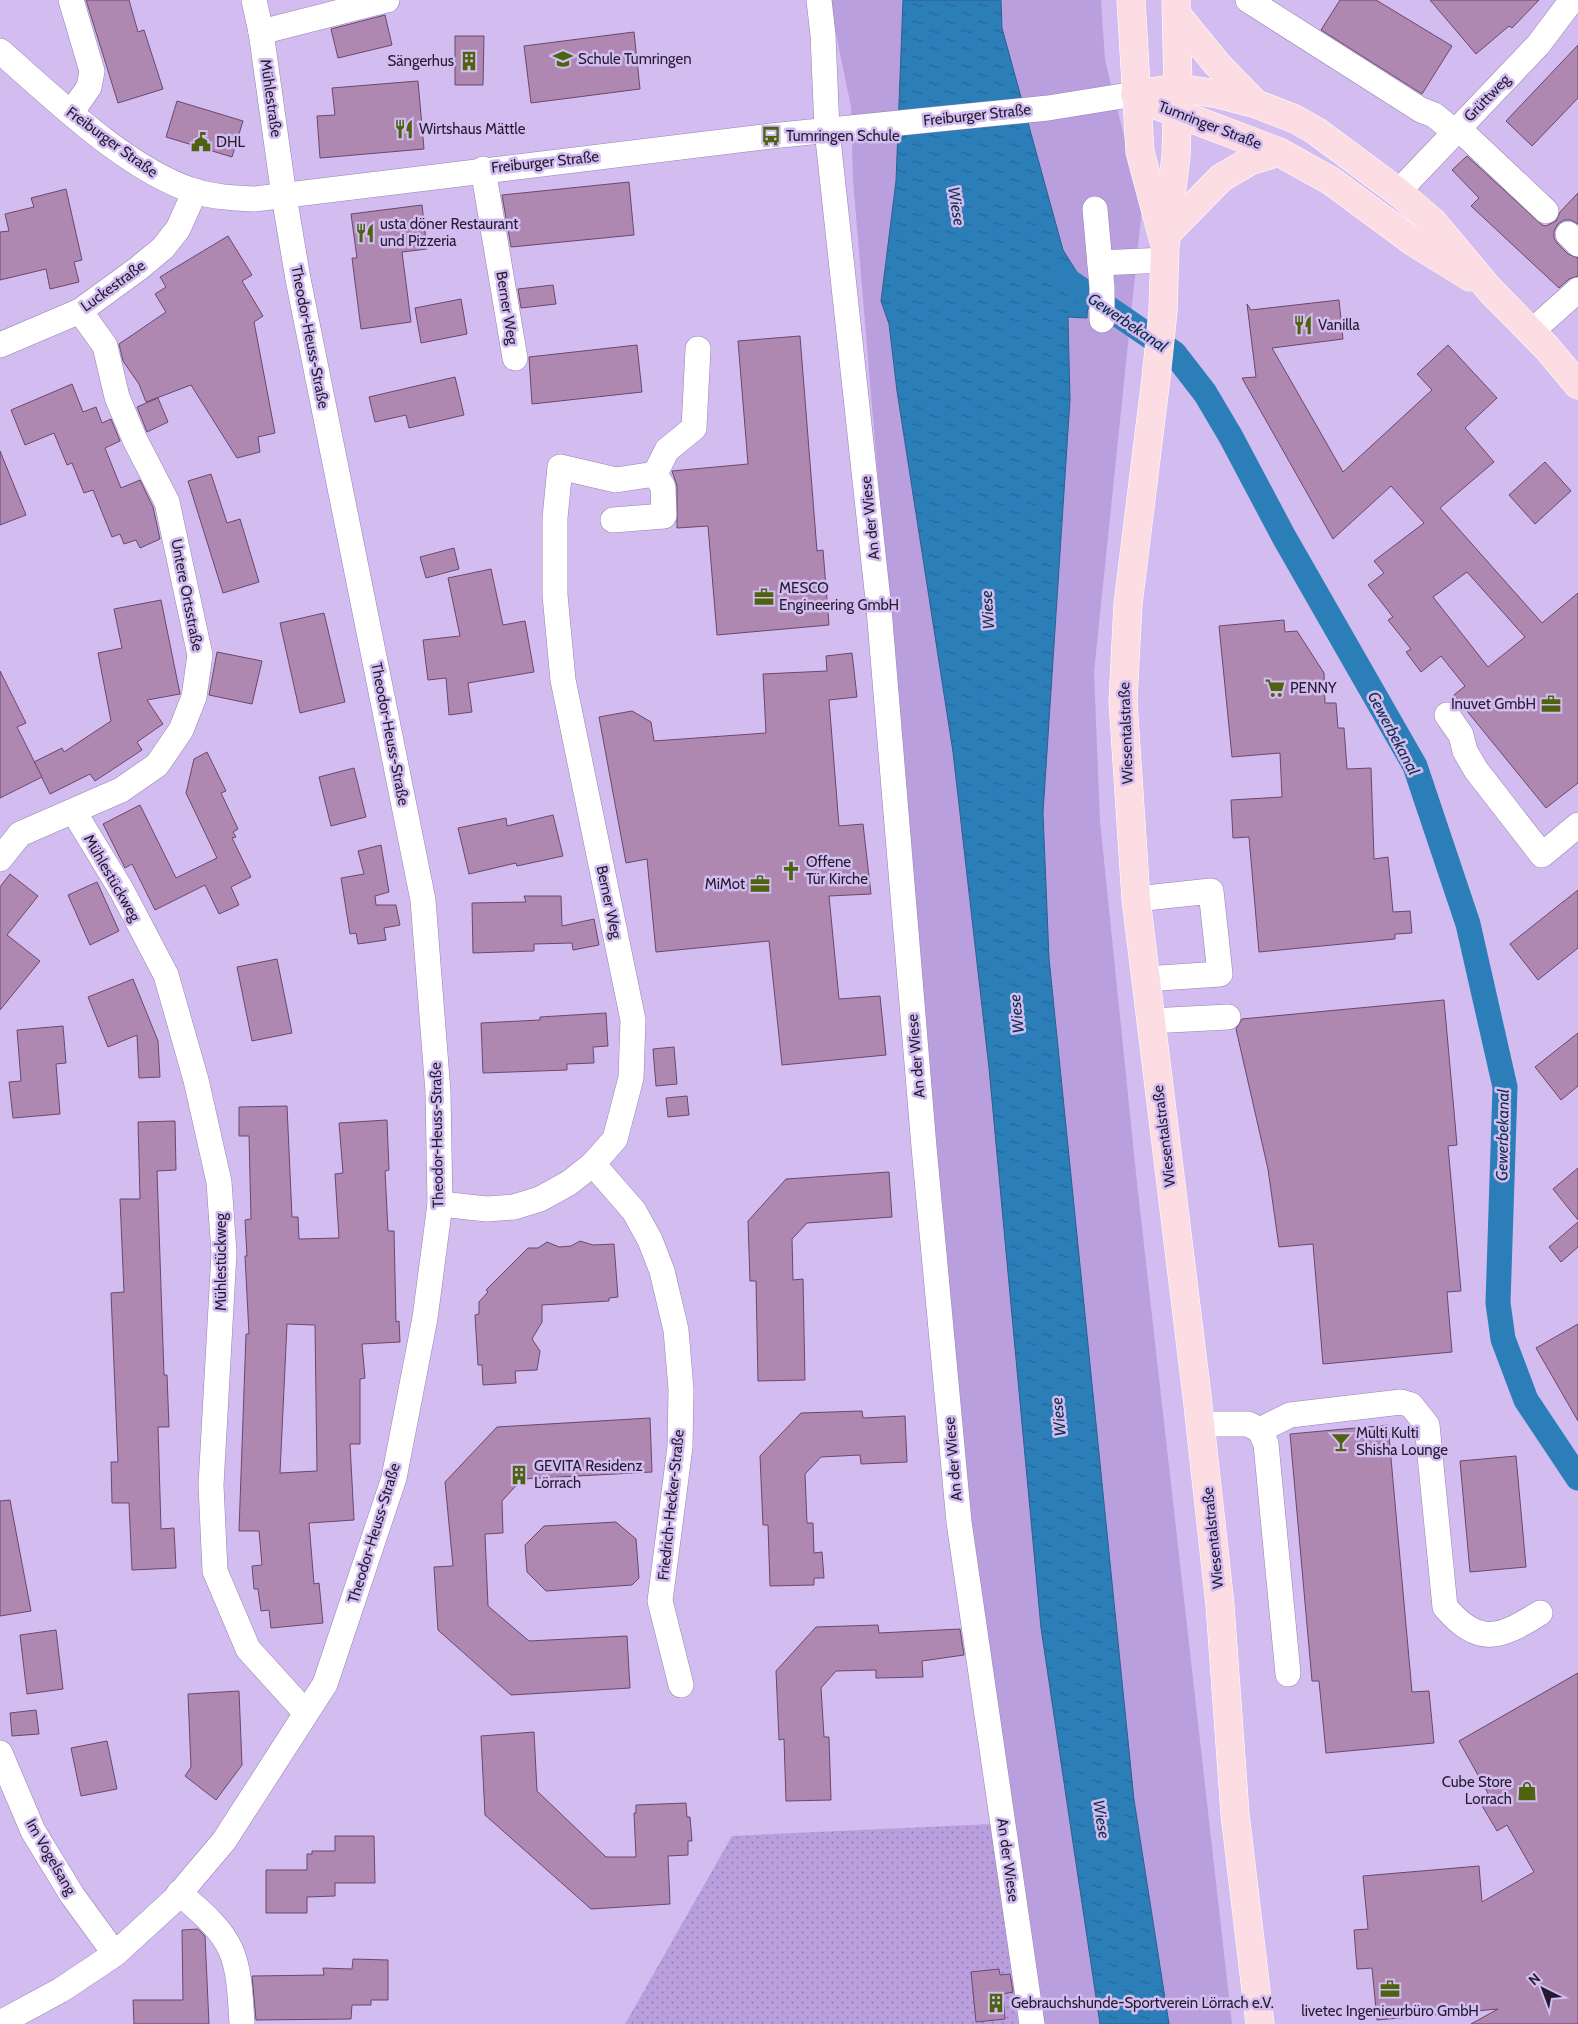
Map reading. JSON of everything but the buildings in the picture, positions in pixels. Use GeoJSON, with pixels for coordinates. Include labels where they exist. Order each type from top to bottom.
{"type":"FeatureCollection","features":[{"type":"Feature","properties":{"kind":"main road"},"geometry":{"type":"LineString","coordinates":[[1131,0],[1135,94],[1140,152],[1166,246]]}},
{"type":"Feature","properties":{"kind":"main road"},"geometry":{"type":"LineString","coordinates":[[1166,246],[1176,156],[1178,88],[1176,8]]}},
{"type":"Feature","properties":{"kind":"main road"},"geometry":{"type":"LineString","coordinates":[[1176,8],[1217,64],[1256,104]]}},
{"type":"Feature","properties":{"kind":"main road","name":"Tumringer Straße"},"geometry":{"type":"LineString","coordinates":[[1135,94],[1178,88],[1256,104],[1295,119],[1316,131],[1398,192],[1434,222],[1490,290],[1531,332],[1578,385]]}},
{"type":"Feature","properties":{"kind":"main road","name":"Tumringer Straße"},"geometry":{"type":"LineString","coordinates":[[1135,94],[1176,115],[1280,152],[1331,182],[1415,243],[1490,290]]}},
{"type":"Feature","properties":{"kind":"main road"},"geometry":{"type":"LineString","coordinates":[[1166,246],[1205,192],[1228,173],[1250,161],[1280,152]]}},
{"type":"Feature","properties":{"kind":"main road"},"geometry":{"type":"LineString","coordinates":[[1374,212],[1398,192]]}},
{"type":"Feature","properties":{"kind":"main road","name":"Wiesentalstraße"},"geometry":{"type":"LineString","coordinates":[[1166,246],[1163,311],[1138,510],[1125,648],[1123,701],[1136,899],[1200,1424],[1220,1605],[1235,1814],[1260,2024]]}},
{"type":"Feature","properties":{"kind":"street"},"geometry":{"type":"LineString","coordinates":[[71,0],[92,71],[87,91],[72,113]]}},
{"type":"Feature","properties":{"kind":"street","name":"Mühlestraße"},"geometry":{"type":"LineString","coordinates":[[254,0],[261,32],[284,196]]}},
{"type":"Feature","properties":{"kind":"street"},"geometry":{"type":"LineString","coordinates":[[261,32],[387,0]]}},
{"type":"Feature","properties":{"kind":"street","name":"An der Wiese"},"geometry":{"type":"LineString","coordinates":[[819,0],[826,85],[835,129],[843,275],[879,609],[924,1147],[959,1522],[1032,2024]]}},
{"type":"Feature","properties":{"kind":"street"},"geometry":{"type":"LineString","coordinates":[[1248,0],[1421,110],[1434,115],[1456,130],[1546,211]]}},
{"type":"Feature","properties":{"kind":"street","name":"Grüttweg"},"geometry":{"type":"LineString","coordinates":[[1398,192],[1538,45],[1572,0]]}},
{"type":"Feature","properties":{"kind":"street","name":"Freiburger Straße"},"geometry":{"type":"LineString","coordinates":[[0,51],[72,113],[137,164],[163,179],[195,191],[224,198],[254,199],[284,196],[483,169],[835,129],[1048,108],[1135,94]]}},
{"type":"Feature","properties":{"kind":"street","name":"Berner Weg"},"geometry":{"type":"LineString","coordinates":[[483,169],[515,358]]}},
{"type":"Feature","properties":{"kind":"street","name":"Luckestraße"},"geometry":{"type":"LineString","coordinates":[[0,345],[80,311],[163,248],[178,229],[195,191]]}},
{"type":"Feature","properties":{"kind":"street","name":"Theodor-Heuss-Straße"},"geometry":{"type":"LineString","coordinates":[[0,2023],[61,1990],[115,1954],[179,1893],[224,1841],[325,1684],[394,1478],[425,1318],[440,1204],[438,1092],[423,900],[323,406],[284,196]]}},
{"type":"Feature","properties":{"kind":"street"},"geometry":{"type":"LineString","coordinates":[[1095,209],[1102,287],[1102,320]]}},
{"type":"Feature","properties":{"kind":"street"},"geometry":{"type":"LineString","coordinates":[[1100,263],[1166,246]]}},
{"type":"Feature","properties":{"kind":"street"},"geometry":{"type":"LineString","coordinates":[[1531,332],[1578,290]]}},
{"type":"Feature","properties":{"kind":"street","name":"Untere Ortsstraße"},"geometry":{"type":"LineString","coordinates":[[0,859],[10,835],[74,812],[121,790],[157,765],[184,722],[194,697],[200,654],[167,502],[135,440],[117,397],[105,346],[80,311]]}},
{"type":"Feature","properties":{"kind":"street"},"geometry":{"type":"LineString","coordinates":[[613,520],[664,516],[663,487],[655,474],[667,450],[694,428],[698,349]]}},
{"type":"Feature","properties":{"kind":"street","name":"Berner Weg"},"geometry":{"type":"LineString","coordinates":[[440,1204],[487,1209],[514,1207],[540,1199],[569,1183],[593,1164],[615,1139],[631,1078],[633,1020],[563,680],[555,596],[555,518],[560,467],[616,480],[655,474]]}},
{"type":"Feature","properties":{"kind":"street"},"geometry":{"type":"LineString","coordinates":[[1447,715],[1461,735],[1465,751],[1476,770],[1542,855],[1578,825]]}},
{"type":"Feature","properties":{"kind":"street","name":"Mühlestückweg"},"geometry":{"type":"LineString","coordinates":[[74,812],[122,891],[166,975],[196,1080],[219,1182],[224,1253],[211,1485],[215,1572],[248,1648],[306,1713]]}},
{"type":"Feature","properties":{"kind":"street"},"geometry":{"type":"LineString","coordinates":[[1136,899],[1211,891],[1220,974],[1145,979]]}},
{"type":"Feature","properties":{"kind":"street"},"geometry":{"type":"LineString","coordinates":[[1150,1021],[1228,1017]]}},
{"type":"Feature","properties":{"kind":"street","name":"Friedrich-Hecker-Straße"},"geometry":{"type":"LineString","coordinates":[[593,1164],[634,1211],[650,1240],[662,1271],[676,1330],[681,1389],[680,1447],[660,1601],[681,1686]]}},
{"type":"Feature","properties":{"kind":"street"},"geometry":{"type":"LineString","coordinates":[[1260,1430],[1290,1415],[1400,1402],[1411,1405],[1427,1425],[1445,1607],[1459,1624],[1483,1636],[1512,1630],[1540,1613]]}},
{"type":"Feature","properties":{"kind":"street"},"geometry":{"type":"LineString","coordinates":[[1200,1424],[1248,1424],[1260,1430],[1269,1457],[1288,1674]]}},
{"type":"Feature","properties":{"kind":"street","name":"Im Vogelsang"},"geometry":{"type":"LineString","coordinates":[[0,1752],[33,1831],[72,1895],[115,1954]]}},
{"type":"Feature","properties":{"kind":"street"},"geometry":{"type":"LineString","coordinates":[[179,1893],[206,1915],[223,1934],[230,1948],[236,1961],[242,2024]]}},
{"type":"Feature","properties":{"kind":"shaded area"},"geometry":{"type":"Polygon","coordinates":[[[829,0],[903,0],[896,181],[881,301],[889,324],[897,391],[953,752],[989,1067],[1041,1628],[1100,2024],[1018,2024],[991,1824],[853,180],[851,107],[829,0]]]}},
{"type":"Feature","properties":{"kind":"shaded area"},"geometry":{"type":"Polygon","coordinates":[[[1001,0],[1101,0],[1105,60],[1142,208],[1094,672],[1100,821],[1137,1183],[1232,2024],[1169,2024],[1134,1800],[1049,958],[1043,813],[1070,400],[1068,317],[1080,277],[1063,250],[1002,28],[1001,0]]]}},
{"type":"Feature","properties":{"kind":"shaded area"},"geometry":{"type":"Polygon","coordinates":[[[991,1824],[1018,2024],[625,2024],[732,1836],[991,1824]]]}},
{"type":"Feature","properties":{"kind":"water","name":"Wiese"},"geometry":{"type":"Polygon","coordinates":[[[903,0],[1001,0],[1002,28],[1063,250],[1080,277],[1089,281],[1087,318],[1068,317],[1070,400],[1043,813],[1049,958],[1134,1800],[1169,2024],[1100,2024],[1041,1628],[989,1068],[953,752],[897,391],[889,324],[881,301],[896,181],[903,0]]]}},
{"type":"Feature","properties":{"kind":"waterway","name":"Gewerbekanal"},"geometry":{"type":"LineString","coordinates":[[1060,275],[1174,353],[1205,393],[1231,437],[1284,537],[1415,766],[1468,924],[1505,1087],[1498,1303],[1503,1339],[1526,1400],[1578,1478]]}},
{"type":"Feature","properties":{"kind":"place","name":"Schule Tumringen"},"geometry":{"type":"Point","coordinates":[563,59]}},
{"type":"Feature","properties":{"kind":"place","name":"Sängerhus"},"geometry":{"type":"Point","coordinates":[469,61]}},
{"type":"Feature","properties":{"kind":"place","name":"Wirtshaus Mättle"},"geometry":{"type":"Point","coordinates":[404,129]}},
{"type":"Feature","properties":{"kind":"place","name":"Tumringen Schule"},"geometry":{"type":"Point","coordinates":[771,136]}},
{"type":"Feature","properties":{"kind":"place","name":"DHL"},"geometry":{"type":"Point","coordinates":[201,142]}},
{"type":"Feature","properties":{"kind":"place","name":"usta döner Restaurant und Pizzeria"},"geometry":{"type":"Point","coordinates":[365,233]}},
{"type":"Feature","properties":{"kind":"place","name":"Vanilla"},"geometry":{"type":"Point","coordinates":[1303,325]}},
{"type":"Feature","properties":{"kind":"place","name":"MESCO Engineering GmbH"},"geometry":{"type":"Point","coordinates":[764,597]}},
{"type":"Feature","properties":{"kind":"place","name":"PENNY"},"geometry":{"type":"Point","coordinates":[1275,688]}},
{"type":"Feature","properties":{"kind":"place","name":"Inuvet GmbH"},"geometry":{"type":"Point","coordinates":[1551,704]}},
{"type":"Feature","properties":{"kind":"place","name":"Offene Tür Kirche"},"geometry":{"type":"Point","coordinates":[791,871]}},
{"type":"Feature","properties":{"kind":"place","name":"MiMot"},"geometry":{"type":"Point","coordinates":[760,884]}},
{"type":"Feature","properties":{"kind":"place","name":"Multi Kulti Shisha Lounge"},"geometry":{"type":"Point","coordinates":[1341,1442]}},
{"type":"Feature","properties":{"kind":"place","name":"GEVITA Residenz Lörrach"},"geometry":{"type":"Point","coordinates":[519,1475]}},
{"type":"Feature","properties":{"kind":"place","name":"Cube Store Lorrach"},"geometry":{"type":"Point","coordinates":[1527,1791]}},
{"type":"Feature","properties":{"kind":"place","name":"livetec Ingenieurbüro GmbH"},"geometry":{"type":"Point","coordinates":[1390,1989]}},
{"type":"Feature","properties":{"kind":"place","name":"Gebrauchshunde-Sportverein Lörrach e.V."},"geometry":{"type":"Point","coordinates":[996,2003]}}]}
